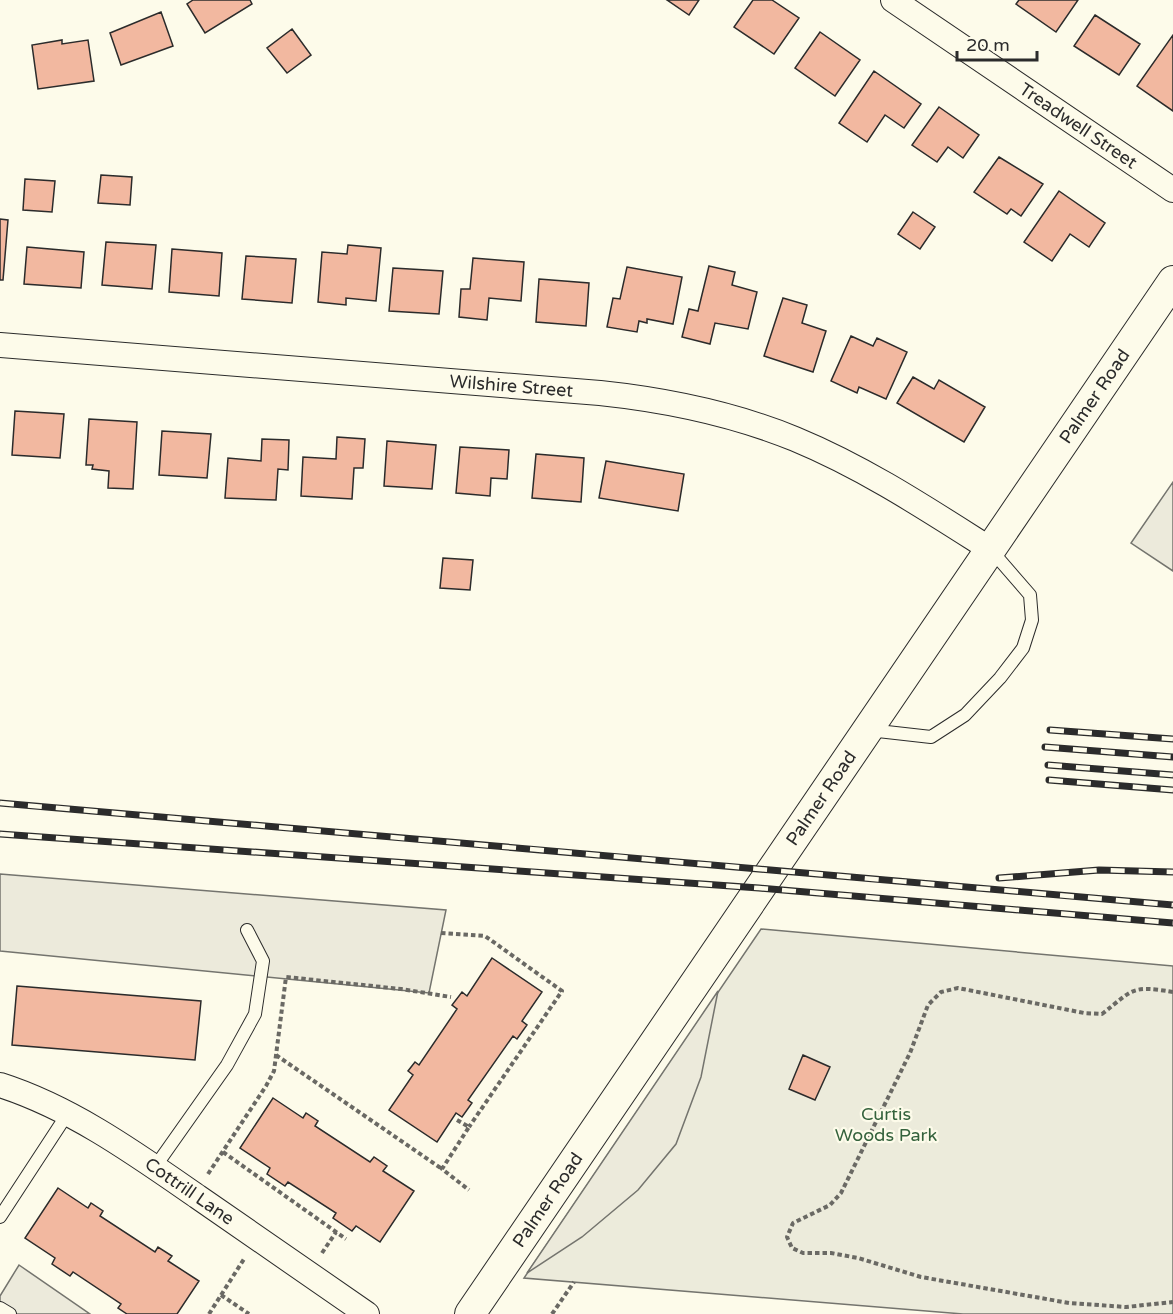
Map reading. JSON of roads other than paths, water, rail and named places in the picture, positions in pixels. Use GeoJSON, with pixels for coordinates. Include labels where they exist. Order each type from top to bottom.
{"type":"FeatureCollection","features":[{"type":"Feature","properties":{"kind":"street","name":"Treadwell Street"},"geometry":{"type":"LineString","coordinates":[[893,0],[1173,190]]}},
{"type":"Feature","properties":{"kind":"street","name":"Palmer Road"},"geometry":{"type":"LineString","coordinates":[[470,1314],[1173,281]]}},
{"type":"Feature","properties":{"kind":"street","name":"Wilshire Street"},"geometry":{"type":"LineString","coordinates":[[0,345],[600,393],[630,396],[706,411],[741,420],[795,439],[846,463],[905,495],[990,549]]}},
{"type":"Feature","properties":{"kind":"street","name":"Cottrill Lane"},"geometry":{"type":"LineString","coordinates":[[0,1085],[25,1093],[68,1113],[155,1167],[368,1314]]}},
{"type":"Feature","properties":{"kind":"lane"},"geometry":{"type":"LineString","coordinates":[[867,729],[931,737],[965,715],[1000,678],[1023,648],[1032,620],[1030,595],[990,549]]}},
{"type":"Feature","properties":{"kind":"lane"},"geometry":{"type":"LineString","coordinates":[[155,1167],[227,1065],[255,1014],[263,961],[247,930]]}},
{"type":"Feature","properties":{"kind":"lane"},"geometry":{"type":"LineString","coordinates":[[0,1217],[68,1113]]}},
{"type":"Feature","properties":{"kind":"lane"},"geometry":{"type":"LineString","coordinates":[[0,1308],[9,1314]]}},
{"type":"Feature","properties":{"kind":"railway"},"geometry":{"type":"LineString","coordinates":[[1050,730],[1173,739]]}},
{"type":"Feature","properties":{"kind":"railway"},"geometry":{"type":"LineString","coordinates":[[1045,747],[1173,757]]}},
{"type":"Feature","properties":{"kind":"railway"},"geometry":{"type":"LineString","coordinates":[[1048,765],[1173,775]]}},
{"type":"Feature","properties":{"kind":"railway"},"geometry":{"type":"LineString","coordinates":[[1049,780],[1173,790]]}},
{"type":"Feature","properties":{"kind":"railway"},"geometry":{"type":"LineString","coordinates":[[0,803],[1173,905]]}},
{"type":"Feature","properties":{"kind":"railway"},"geometry":{"type":"LineString","coordinates":[[0,834],[759,888],[1173,923]]}},
{"type":"Feature","properties":{"kind":"railway"},"geometry":{"type":"LineString","coordinates":[[999,878],[1099,870],[1173,872]]}},
{"type":"Feature","properties":{"kind":"park label","name":"Curtis Woods Park"},"geometry":{"type":"Point","coordinates":[886,1124]}}]}
